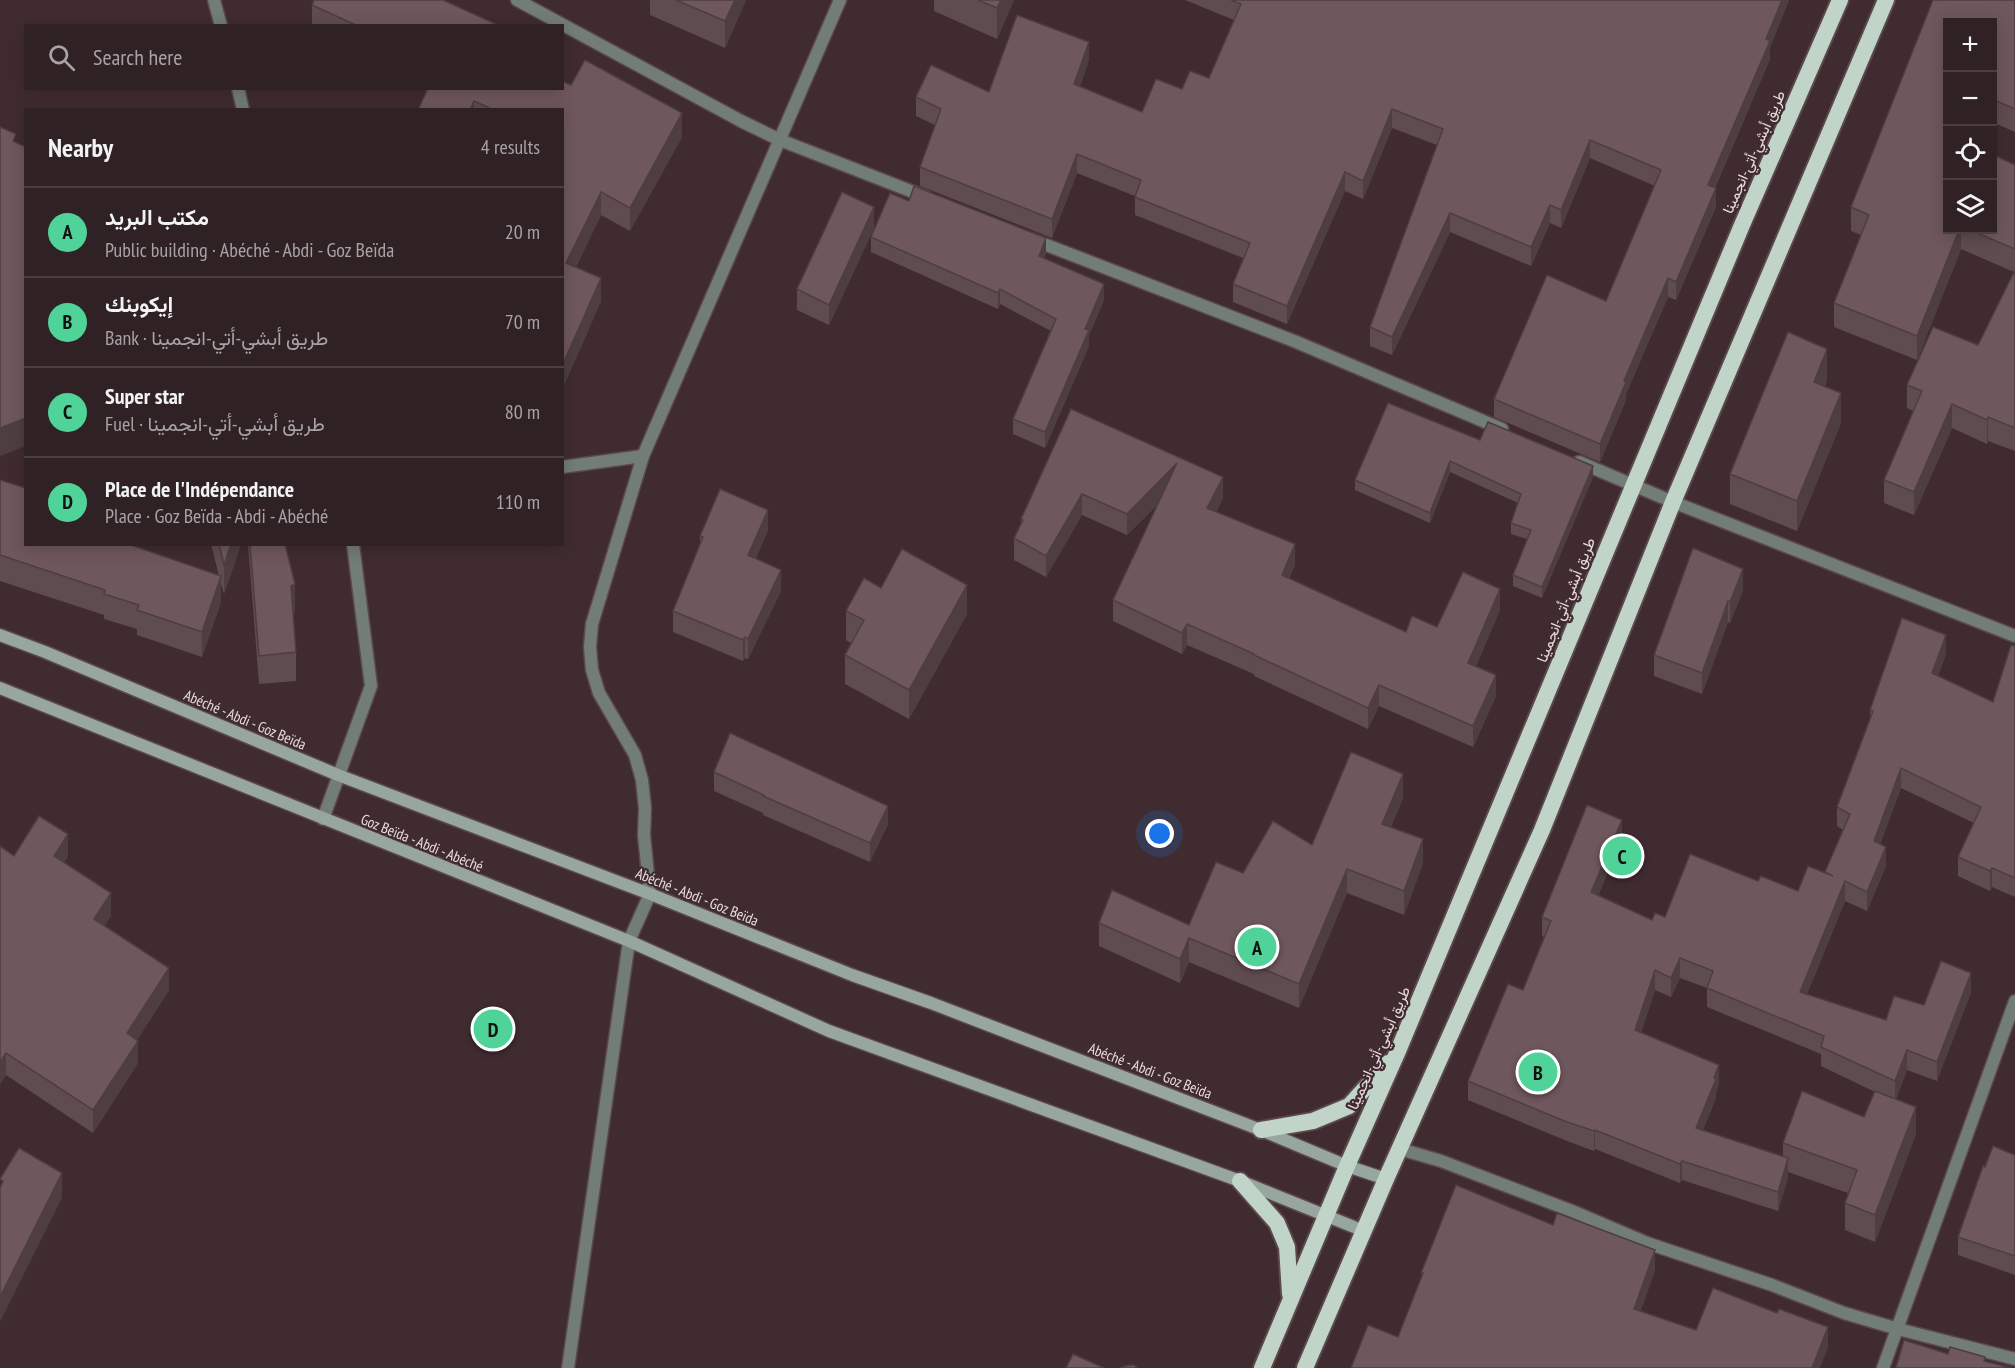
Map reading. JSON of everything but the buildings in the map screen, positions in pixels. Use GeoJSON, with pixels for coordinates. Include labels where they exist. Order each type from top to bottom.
{"type":"FeatureCollection","features":[{"type":"Feature","properties":{"kind":"highway","name":"طريق أبشي-أتي-انجمينا"},"geometry":{"type":"LineString","coordinates":[[1262,1368],[1398,1052],[1742,225],[1840,0]]}},
{"type":"Feature","properties":{"kind":"highway"},"geometry":{"type":"LineString","coordinates":[[1305,1368],[1386,1179],[1542,830],[1672,502],[1886,0]]}},
{"type":"Feature","properties":{"kind":"highway"},"geometry":{"type":"LineString","coordinates":[[1261,1130],[1313,1121],[1349,1106],[1398,1052]]}},
{"type":"Feature","properties":{"kind":"highway"},"geometry":{"type":"LineString","coordinates":[[1239,1181],[1277,1223],[1287,1246],[1290,1304]]}},
{"type":"Feature","properties":{"kind":"main road","name":"Abéché - Abdi - Goz Beïda"},"geometry":{"type":"LineString","coordinates":[[0,635],[338,775],[650,894],[852,975],[931,1003],[1261,1130],[1347,1166],[1386,1179]]}},
{"type":"Feature","properties":{"kind":"main road","name":"Goz Beïda - Abdi - Abéché"},"geometry":{"type":"LineString","coordinates":[[0,688],[629,941],[830,1031],[1239,1181],[1365,1231]]}},
{"type":"Feature","properties":{"kind":"street"},"geometry":{"type":"LineString","coordinates":[[214,0],[220,24]]}},
{"type":"Feature","properties":{"kind":"street"},"geometry":{"type":"LineString","coordinates":[[517,0],[561,24]]}},
{"type":"Feature","properties":{"kind":"street"},"geometry":{"type":"LineString","coordinates":[[567,1368],[629,941],[650,894],[644,835],[645,808],[642,780],[634,755],[599,693],[592,670],[590,647],[592,624],[643,456],[840,0]]}},
{"type":"Feature","properties":{"kind":"street"},"geometry":{"type":"LineString","coordinates":[[564,26],[741,122],[780,140],[936,201]]}},
{"type":"Feature","properties":{"kind":"street"},"geometry":{"type":"LineString","coordinates":[[238,90],[243,108]]}},
{"type":"Feature","properties":{"kind":"street"},"geometry":{"type":"LineString","coordinates":[[1014,232],[1294,342],[1513,434]]}},
{"type":"Feature","properties":{"kind":"street"},"geometry":{"type":"LineString","coordinates":[[564,467],[643,456]]}},
{"type":"Feature","properties":{"kind":"street"},"geometry":{"type":"LineString","coordinates":[[1567,457],[1672,502],[2015,636]]}},
{"type":"Feature","properties":{"kind":"street"},"geometry":{"type":"LineString","coordinates":[[323,819],[372,686],[353,546]]}},
{"type":"Feature","properties":{"kind":"street"},"geometry":{"type":"LineString","coordinates":[[1883,1368],[2015,1001]]}},
{"type":"Feature","properties":{"kind":"street"},"geometry":{"type":"LineString","coordinates":[[1401,1149],[1525,1192],[1647,1243],[1844,1313],[2015,1359]]}},
{"type":"Feature","properties":{"kind":"place","name":"Super star"},"geometry":{"type":"Point","coordinates":[1622,856]}},
{"type":"Feature","properties":{"kind":"place","name":"مكتب البريد"},"geometry":{"type":"Point","coordinates":[1257,947]}},
{"type":"Feature","properties":{"kind":"place","name":"Place de l'Indépendance"},"geometry":{"type":"Point","coordinates":[493,1029]}},
{"type":"Feature","properties":{"kind":"place","name":"إيكوبنك"},"geometry":{"type":"Point","coordinates":[1538,1072]}}]}
